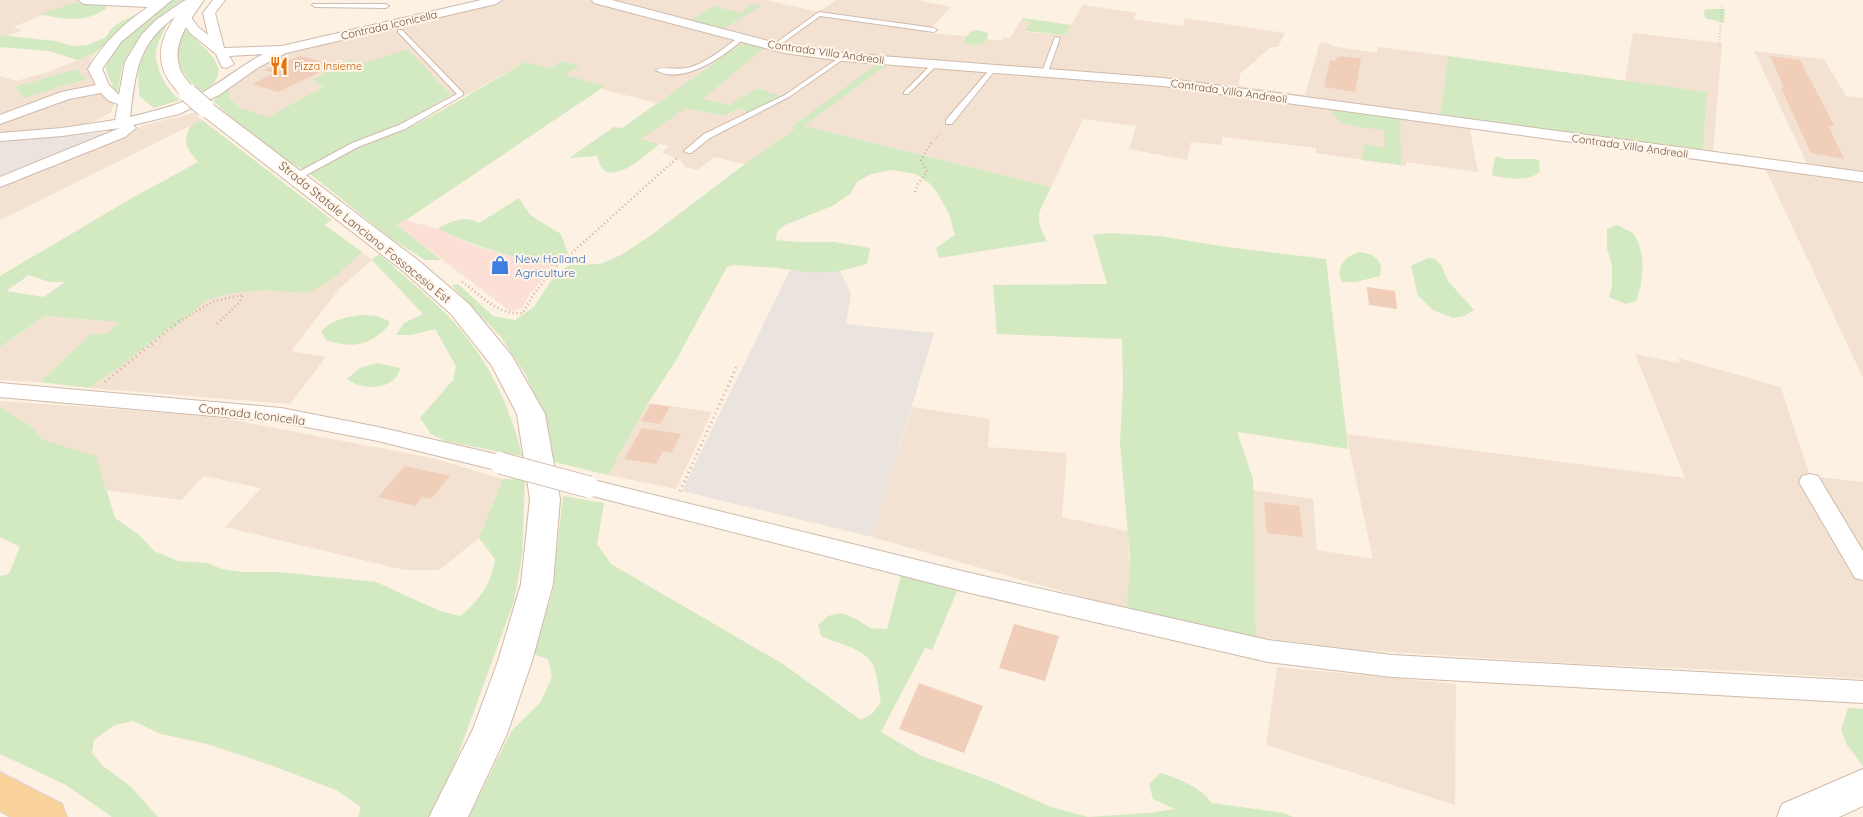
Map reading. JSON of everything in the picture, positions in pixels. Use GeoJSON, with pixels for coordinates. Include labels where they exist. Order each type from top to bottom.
{"type":"FeatureCollection","features":[{"type":"Feature","properties":{"kind":"main road","name":"Strada Statale Lanciano Fossacesia Est"},"geometry":{"type":"LineString","coordinates":[[195,0],[174,30],[168,55],[172,72],[196,101],[411,266],[460,309],[503,362],[531,414],[545,499],[537,584],[515,661],[489,734],[448,817]]}},
{"type":"Feature","properties":{"kind":"main road"},"geometry":{"type":"LineString","coordinates":[[1796,817],[1863,787]]}},
{"type":"Feature","properties":{"kind":"main road"},"geometry":{"type":"LineString","coordinates":[[0,790],[38,814]]}},
{"type":"Feature","properties":{"kind":"street"},"geometry":{"type":"LineString","coordinates":[[84,0],[163,2]]}},
{"type":"Feature","properties":{"kind":"street"},"geometry":{"type":"LineString","coordinates":[[0,182],[120,134],[129,127],[125,102],[130,70],[135,55],[143,42],[162,21],[176,10],[195,0]]}},
{"type":"Feature","properties":{"kind":"street"},"geometry":{"type":"LineString","coordinates":[[220,0],[209,13],[219,50],[228,68],[227,81]]}},
{"type":"Feature","properties":{"kind":"street","name":"Contrada Iconicella"},"geometry":{"type":"LineString","coordinates":[[219,50],[282,50],[496,0]]}},
{"type":"Feature","properties":{"kind":"street","name":"Contrada Villa Andreoli"},"geometry":{"type":"LineString","coordinates":[[598,0],[775,46],[843,57],[934,66],[1045,72],[1163,82],[1863,177]]}},
{"type":"Feature","properties":{"kind":"street"},"geometry":{"type":"LineString","coordinates":[[125,102],[117,101],[104,88],[95,69],[106,50],[163,2]]}},
{"type":"Feature","properties":{"kind":"street"},"geometry":{"type":"LineString","coordinates":[[184,16],[194,30],[219,50]]}},
{"type":"Feature","properties":{"kind":"street","name":"Contrada Iconicella"},"geometry":{"type":"LineString","coordinates":[[0,137],[62,132],[127,122],[184,107],[214,92],[227,81],[254,64],[282,50]]}},
{"type":"Feature","properties":{"kind":"street"},"geometry":{"type":"LineString","coordinates":[[0,120],[66,95],[104,88]]}},
{"type":"Feature","properties":{"kind":"street","name":"Contrada Iconicella"},"geometry":{"type":"LineString","coordinates":[[0,390],[281,415],[378,434],[500,463],[970,583],[1268,651],[1392,666],[1863,692]]}},
{"type":"Feature","properties":{"kind":"street"},"geometry":{"type":"LineString","coordinates":[[1810,482],[1863,572]]}},
{"type":"Feature","properties":{"kind":"lane"},"geometry":{"type":"LineString","coordinates":[[315,5],[386,6]]}},
{"type":"Feature","properties":{"kind":"lane"},"geometry":{"type":"LineString","coordinates":[[775,46],[819,14],[934,30]]}},
{"type":"Feature","properties":{"kind":"lane"},"geometry":{"type":"LineString","coordinates":[[296,177],[355,145],[402,127],[461,94],[400,31]]}},
{"type":"Feature","properties":{"kind":"lane"},"geometry":{"type":"LineString","coordinates":[[659,70],[689,71],[741,38]]}},
{"type":"Feature","properties":{"kind":"lane"},"geometry":{"type":"LineString","coordinates":[[1045,72],[1057,38]]}},
{"type":"Feature","properties":{"kind":"lane"},"geometry":{"type":"LineString","coordinates":[[688,151],[708,136],[787,96],[843,57]]}},
{"type":"Feature","properties":{"kind":"lane"},"geometry":{"type":"LineString","coordinates":[[906,93],[934,66]]}},
{"type":"Feature","properties":{"kind":"lane"},"geometry":{"type":"LineString","coordinates":[[948,122],[993,69]]}},
{"type":"Feature","properties":{"kind":"path"},"geometry":{"type":"LineString","coordinates":[[1718,46],[1722,5]]}},
{"type":"Feature","properties":{"kind":"path"},"geometry":{"type":"LineString","coordinates":[[915,192],[918,184],[927,172],[921,160],[926,149],[948,122]]}},
{"type":"Feature","properties":{"kind":"path"},"geometry":{"type":"LineString","coordinates":[[460,281],[503,312],[512,316],[523,313],[533,295],[554,269],[672,161],[688,151]]}},
{"type":"Feature","properties":{"kind":"path"},"geometry":{"type":"LineString","coordinates":[[85,397],[140,355],[184,317],[208,302],[228,295],[243,295],[239,303],[217,324]]}},
{"type":"Feature","properties":{"kind":"path"},"geometry":{"type":"LineString","coordinates":[[672,508],[738,364]]}},
{"type":"Feature","properties":{"kind":"shaded area"},"geometry":{"type":"Polygon","coordinates":[[[0,0],[160,0],[73,3],[13,27],[23,30],[7,36],[0,35],[0,0]]]}},
{"type":"Feature","properties":{"kind":"shaded area"},"geometry":{"type":"Polygon","coordinates":[[[503,0],[766,0],[819,12],[836,0],[916,0],[951,7],[926,33],[966,36],[963,40],[986,42],[987,39],[1002,41],[1004,37],[1010,38],[1021,20],[1031,22],[1025,32],[1065,35],[1083,5],[1137,13],[1133,19],[1183,26],[1185,18],[1285,33],[1278,47],[1271,47],[1240,74],[1239,86],[1305,95],[1320,42],[1331,44],[1331,46],[1377,53],[1378,47],[1448,56],[1440,116],[1468,120],[1478,172],[1406,162],[1406,166],[1316,153],[1316,148],[1222,137],[1222,145],[1191,142],[1187,160],[1129,149],[1136,126],[1083,119],[1051,187],[804,126],[823,105],[791,127],[796,129],[745,164],[714,157],[698,170],[685,167],[680,160],[673,159],[675,157],[662,153],[669,146],[641,139],[686,108],[723,116],[739,108],[779,97],[757,88],[729,105],[702,99],[744,42],[657,103],[601,89],[605,87],[564,75],[563,61],[550,68],[525,62],[459,99],[451,95],[408,49],[312,80],[323,87],[268,117],[241,108],[230,99],[229,88],[249,72],[271,59],[295,50],[503,0]]]}},
{"type":"Feature","properties":{"kind":"shaded area"},"geometry":{"type":"Polygon","coordinates":[[[1633,33],[1722,43],[1713,153],[1807,164],[1754,51],[1824,59],[1846,96],[1863,98],[1863,378],[1764,166],[1703,157],[1707,92],[1625,81],[1633,33]]]}},
{"type":"Feature","properties":{"kind":"shaded area"},"geometry":{"type":"Polygon","coordinates":[[[95,53],[90,62],[91,78],[98,87],[117,101],[111,112],[95,121],[79,125],[0,133],[0,76],[16,81],[48,72],[95,53]]]}},
{"type":"Feature","properties":{"kind":"shaded area"},"geometry":{"type":"Polygon","coordinates":[[[194,113],[202,120],[0,220],[0,181],[144,125],[194,113]]]}},
{"type":"Feature","properties":{"kind":"shaded area"},"geometry":{"type":"Polygon","coordinates":[[[109,132],[100,140],[0,181],[0,142],[109,132]]]}},
{"type":"Feature","properties":{"kind":"shaded area","name":"New Holland Agriculture"},"geometry":{"type":"Polygon","coordinates":[[[406,220],[438,229],[473,245],[527,261],[555,266],[530,293],[522,309],[510,311],[395,224],[406,220]]]}},
{"type":"Feature","properties":{"kind":"shaded area"},"geometry":{"type":"Polygon","coordinates":[[[324,224],[372,260],[340,288],[291,351],[326,357],[290,404],[89,388],[121,366],[169,328],[173,328],[239,273],[324,224]]]}},
{"type":"Feature","properties":{"kind":"shaded area"},"geometry":{"type":"Polygon","coordinates":[[[790,270],[840,271],[851,294],[846,324],[934,333],[872,537],[682,491],[790,270]]]}},
{"type":"Feature","properties":{"kind":"shaded area"},"geometry":{"type":"Polygon","coordinates":[[[45,316],[119,322],[107,334],[91,334],[40,382],[0,380],[0,347],[45,316]]]}},
{"type":"Feature","properties":{"kind":"shaded area"},"geometry":{"type":"Polygon","coordinates":[[[1635,354],[1680,363],[1678,358],[1781,387],[1810,476],[1863,482],[1863,679],[1360,650],[1256,637],[1252,490],[1313,499],[1317,550],[1373,559],[1346,434],[1685,478],[1635,354]]]}},
{"type":"Feature","properties":{"kind":"shaded area"},"geometry":{"type":"Polygon","coordinates":[[[0,401],[212,416],[432,458],[503,479],[479,538],[439,570],[404,570],[225,527],[261,488],[204,476],[181,500],[106,490],[102,474],[57,445],[43,440],[32,427],[0,407],[0,401]]]}},
{"type":"Feature","properties":{"kind":"shaded area"},"geometry":{"type":"Polygon","coordinates":[[[648,403],[712,412],[676,489],[608,475],[648,403]]]}},
{"type":"Feature","properties":{"kind":"shaded area"},"geometry":{"type":"Polygon","coordinates":[[[912,407],[990,419],[988,447],[1067,453],[1062,517],[1128,531],[1131,611],[872,537],[912,407]]]}},
{"type":"Feature","properties":{"kind":"shaded area"},"geometry":{"type":"Polygon","coordinates":[[[1277,667],[1456,684],[1455,805],[1266,745],[1277,667]]]}},
{"type":"Feature","properties":{"kind":"green space"},"geometry":{"type":"Polygon","coordinates":[[[170,0],[182,0],[148,29],[133,46],[121,71],[118,92],[114,92],[106,71],[108,58],[122,40],[170,0]]]}},
{"type":"Feature","properties":{"kind":"green space"},"geometry":{"type":"Polygon","coordinates":[[[73,3],[103,4],[107,8],[91,16],[75,19],[41,14],[73,3]]]}},
{"type":"Feature","properties":{"kind":"green space"},"geometry":{"type":"Polygon","coordinates":[[[752,4],[761,6],[723,29],[691,20],[714,6],[740,13],[752,4]]]}},
{"type":"Feature","properties":{"kind":"green space"},"geometry":{"type":"Polygon","coordinates":[[[153,6],[95,53],[77,60],[50,51],[0,47],[0,35],[55,41],[73,46],[88,45],[106,37],[111,29],[122,21],[153,6]]]}},
{"type":"Feature","properties":{"kind":"green space"},"geometry":{"type":"Polygon","coordinates":[[[1707,9],[1725,9],[1724,23],[1705,18],[1704,11],[1707,9]]]}},
{"type":"Feature","properties":{"kind":"green space"},"geometry":{"type":"Polygon","coordinates":[[[1023,18],[1071,25],[1065,35],[1025,31],[1031,22],[1021,20],[1023,18]]]}},
{"type":"Feature","properties":{"kind":"green space"},"geometry":{"type":"Polygon","coordinates":[[[162,26],[166,26],[159,42],[156,58],[166,85],[180,100],[154,108],[140,97],[138,75],[144,50],[162,26]]]}},
{"type":"Feature","properties":{"kind":"green space"},"geometry":{"type":"Polygon","coordinates":[[[185,30],[212,56],[218,68],[216,80],[202,93],[183,72],[178,59],[180,31],[185,30]]]}},
{"type":"Feature","properties":{"kind":"green space"},"geometry":{"type":"Polygon","coordinates":[[[976,30],[988,34],[986,42],[974,45],[963,41],[971,31],[976,30]]]}},
{"type":"Feature","properties":{"kind":"green space"},"geometry":{"type":"Polygon","coordinates":[[[744,42],[767,45],[703,99],[729,105],[757,88],[780,96],[749,113],[739,108],[723,116],[686,108],[641,139],[659,144],[633,165],[617,172],[604,170],[597,156],[569,158],[614,127],[622,128],[744,42]]]}},
{"type":"Feature","properties":{"kind":"green space"},"geometry":{"type":"Polygon","coordinates":[[[408,49],[451,95],[396,126],[352,142],[303,169],[287,161],[247,132],[213,101],[229,88],[230,99],[241,108],[268,117],[323,87],[312,80],[350,59],[360,64],[408,49]]]}},
{"type":"Feature","properties":{"kind":"green space"},"geometry":{"type":"Polygon","coordinates":[[[1448,56],[1707,92],[1703,152],[1440,117],[1448,56]]]}},
{"type":"Feature","properties":{"kind":"green space"},"geometry":{"type":"Polygon","coordinates":[[[563,61],[580,66],[565,75],[605,86],[406,220],[396,224],[441,260],[425,260],[392,239],[310,174],[334,158],[428,118],[525,62],[550,68],[563,61]]]}},
{"type":"Feature","properties":{"kind":"green space"},"geometry":{"type":"Polygon","coordinates":[[[880,62],[889,63],[804,126],[1051,187],[1039,214],[1042,232],[1047,241],[939,258],[936,248],[955,235],[949,214],[937,192],[929,183],[916,174],[892,170],[871,174],[857,182],[850,194],[832,206],[785,225],[777,232],[776,240],[834,242],[870,248],[867,264],[840,271],[815,273],[733,265],[727,267],[675,362],[648,403],[608,475],[554,462],[549,429],[526,375],[501,337],[452,286],[458,284],[493,316],[515,320],[534,307],[556,273],[570,265],[600,264],[621,255],[650,236],[745,164],[795,129],[791,127],[880,62]]]}},
{"type":"Feature","properties":{"kind":"green space"},"geometry":{"type":"Polygon","coordinates":[[[76,69],[86,79],[24,98],[15,87],[76,69]]]}},
{"type":"Feature","properties":{"kind":"green space"},"geometry":{"type":"Polygon","coordinates":[[[1330,107],[1400,117],[1401,165],[1362,160],[1364,144],[1385,148],[1384,130],[1352,126],[1344,123],[1333,114],[1330,107]]]}},
{"type":"Feature","properties":{"kind":"green space"},"geometry":{"type":"Polygon","coordinates":[[[202,120],[332,220],[324,225],[362,252],[335,277],[309,293],[265,290],[231,293],[207,300],[173,328],[169,328],[121,366],[89,388],[40,382],[91,334],[107,334],[119,322],[45,316],[0,347],[0,276],[132,198],[198,162],[188,149],[186,142],[191,125],[202,120]],[[29,275],[6,291],[44,297],[65,282],[49,282],[29,275]]]}},
{"type":"Feature","properties":{"kind":"green space"},"geometry":{"type":"Polygon","coordinates":[[[1495,158],[1539,160],[1540,171],[1535,175],[1524,178],[1493,176],[1495,158]]]}},
{"type":"Feature","properties":{"kind":"green space"},"geometry":{"type":"Polygon","coordinates":[[[519,198],[530,215],[561,234],[568,253],[555,266],[495,251],[438,229],[463,219],[479,223],[519,198]]]}},
{"type":"Feature","properties":{"kind":"green space"},"geometry":{"type":"Polygon","coordinates":[[[1617,225],[1633,233],[1642,257],[1642,275],[1637,301],[1626,304],[1609,297],[1612,286],[1612,265],[1607,249],[1607,229],[1617,225]]]}},
{"type":"Feature","properties":{"kind":"green space"},"geometry":{"type":"Polygon","coordinates":[[[1110,233],[1159,236],[1227,247],[1326,259],[1348,449],[1237,432],[1253,479],[1256,637],[1127,610],[1130,558],[1120,442],[1123,385],[1122,339],[997,334],[993,285],[1107,284],[1093,235],[1110,233]]]}},
{"type":"Feature","properties":{"kind":"green space"},"geometry":{"type":"Polygon","coordinates":[[[1359,252],[1369,254],[1377,259],[1381,266],[1380,276],[1356,282],[1342,282],[1340,271],[1343,263],[1346,259],[1359,252]]]}},
{"type":"Feature","properties":{"kind":"green space"},"geometry":{"type":"Polygon","coordinates":[[[379,254],[440,308],[474,347],[495,381],[503,399],[511,418],[522,456],[445,441],[431,434],[420,418],[453,380],[456,366],[435,329],[411,335],[396,335],[404,323],[423,314],[372,260],[379,254]]]}},
{"type":"Feature","properties":{"kind":"green space"},"geometry":{"type":"Polygon","coordinates":[[[1428,258],[1435,259],[1441,265],[1448,281],[1474,310],[1464,316],[1453,318],[1433,310],[1418,296],[1411,266],[1428,258]]]}},
{"type":"Feature","properties":{"kind":"green space"},"geometry":{"type":"Polygon","coordinates":[[[364,315],[377,316],[389,321],[389,325],[368,341],[353,345],[326,340],[321,331],[341,319],[364,315]]]}},
{"type":"Feature","properties":{"kind":"green space"},"geometry":{"type":"Polygon","coordinates":[[[377,363],[400,368],[397,376],[385,385],[377,387],[361,386],[347,379],[360,368],[377,363]]]}},
{"type":"Feature","properties":{"kind":"green space"},"geometry":{"type":"Polygon","coordinates":[[[0,407],[32,427],[43,440],[96,456],[115,518],[139,535],[154,551],[178,561],[207,563],[222,569],[243,572],[277,572],[376,582],[440,611],[460,616],[479,598],[491,576],[495,559],[479,538],[503,479],[525,479],[522,556],[514,601],[458,755],[431,817],[358,817],[361,807],[336,790],[207,744],[161,734],[133,721],[115,725],[94,740],[92,753],[103,766],[130,786],[158,817],[112,817],[66,785],[0,754],[0,576],[9,574],[20,547],[0,537],[0,407]]]}},
{"type":"Feature","properties":{"kind":"green space"},"geometry":{"type":"Polygon","coordinates":[[[563,496],[604,503],[597,544],[611,564],[783,664],[861,720],[872,714],[881,702],[873,664],[860,652],[821,636],[818,625],[828,616],[841,613],[856,619],[870,628],[887,629],[901,575],[958,589],[932,650],[925,648],[881,732],[922,756],[991,781],[1051,807],[1088,817],[469,817],[512,730],[540,703],[552,677],[548,659],[533,654],[552,594],[563,496]]]}},
{"type":"Feature","properties":{"kind":"green space"},"geometry":{"type":"Polygon","coordinates":[[[1848,708],[1863,709],[1863,766],[1847,745],[1841,730],[1848,708]]]}},
{"type":"Feature","properties":{"kind":"green space"},"geometry":{"type":"Polygon","coordinates":[[[1160,773],[1196,788],[1211,803],[1284,813],[1293,817],[1088,817],[1148,813],[1175,809],[1153,799],[1149,784],[1160,773]]]}},
{"type":"Feature","properties":{"kind":"building"},"geometry":{"type":"Polygon","coordinates":[[[300,56],[335,65],[278,92],[252,84],[275,73],[263,70],[300,56]]]}},
{"type":"Feature","properties":{"kind":"building"},"geometry":{"type":"Polygon","coordinates":[[[1770,56],[1800,60],[1835,127],[1828,125],[1844,159],[1811,153],[1781,88],[1784,88],[1770,56]]]}},
{"type":"Feature","properties":{"kind":"building"},"geometry":{"type":"Polygon","coordinates":[[[1337,57],[1361,59],[1355,92],[1324,87],[1330,60],[1335,61],[1337,57]]]}},
{"type":"Feature","properties":{"kind":"building"},"geometry":{"type":"Polygon","coordinates":[[[1367,287],[1395,291],[1397,309],[1369,305],[1367,287]]]}},
{"type":"Feature","properties":{"kind":"building"},"geometry":{"type":"Polygon","coordinates":[[[651,404],[670,407],[660,424],[641,421],[651,404]]]}},
{"type":"Feature","properties":{"kind":"building"},"geometry":{"type":"Polygon","coordinates":[[[642,428],[681,434],[671,453],[663,451],[656,464],[624,459],[642,428]]]}},
{"type":"Feature","properties":{"kind":"building"},"geometry":{"type":"Polygon","coordinates":[[[405,466],[450,476],[431,499],[422,497],[415,506],[378,497],[405,466]]]}},
{"type":"Feature","properties":{"kind":"building"},"geometry":{"type":"Polygon","coordinates":[[[1264,502],[1299,506],[1303,537],[1267,533],[1264,502]]]}},
{"type":"Feature","properties":{"kind":"building"},"geometry":{"type":"Polygon","coordinates":[[[1014,624],[1059,636],[1045,681],[999,668],[1014,624]]]}},
{"type":"Feature","properties":{"kind":"building"},"geometry":{"type":"Polygon","coordinates":[[[919,683],[983,706],[964,753],[899,729],[919,683]]]}},
{"type":"Feature","properties":{"kind":"place","name":"Pizza Insieme"},"geometry":{"type":"Point","coordinates":[279,66]}},
{"type":"Feature","properties":{"kind":"place","name":"New Holland Agriculture"},"geometry":{"type":"Point","coordinates":[500,265]}}]}
